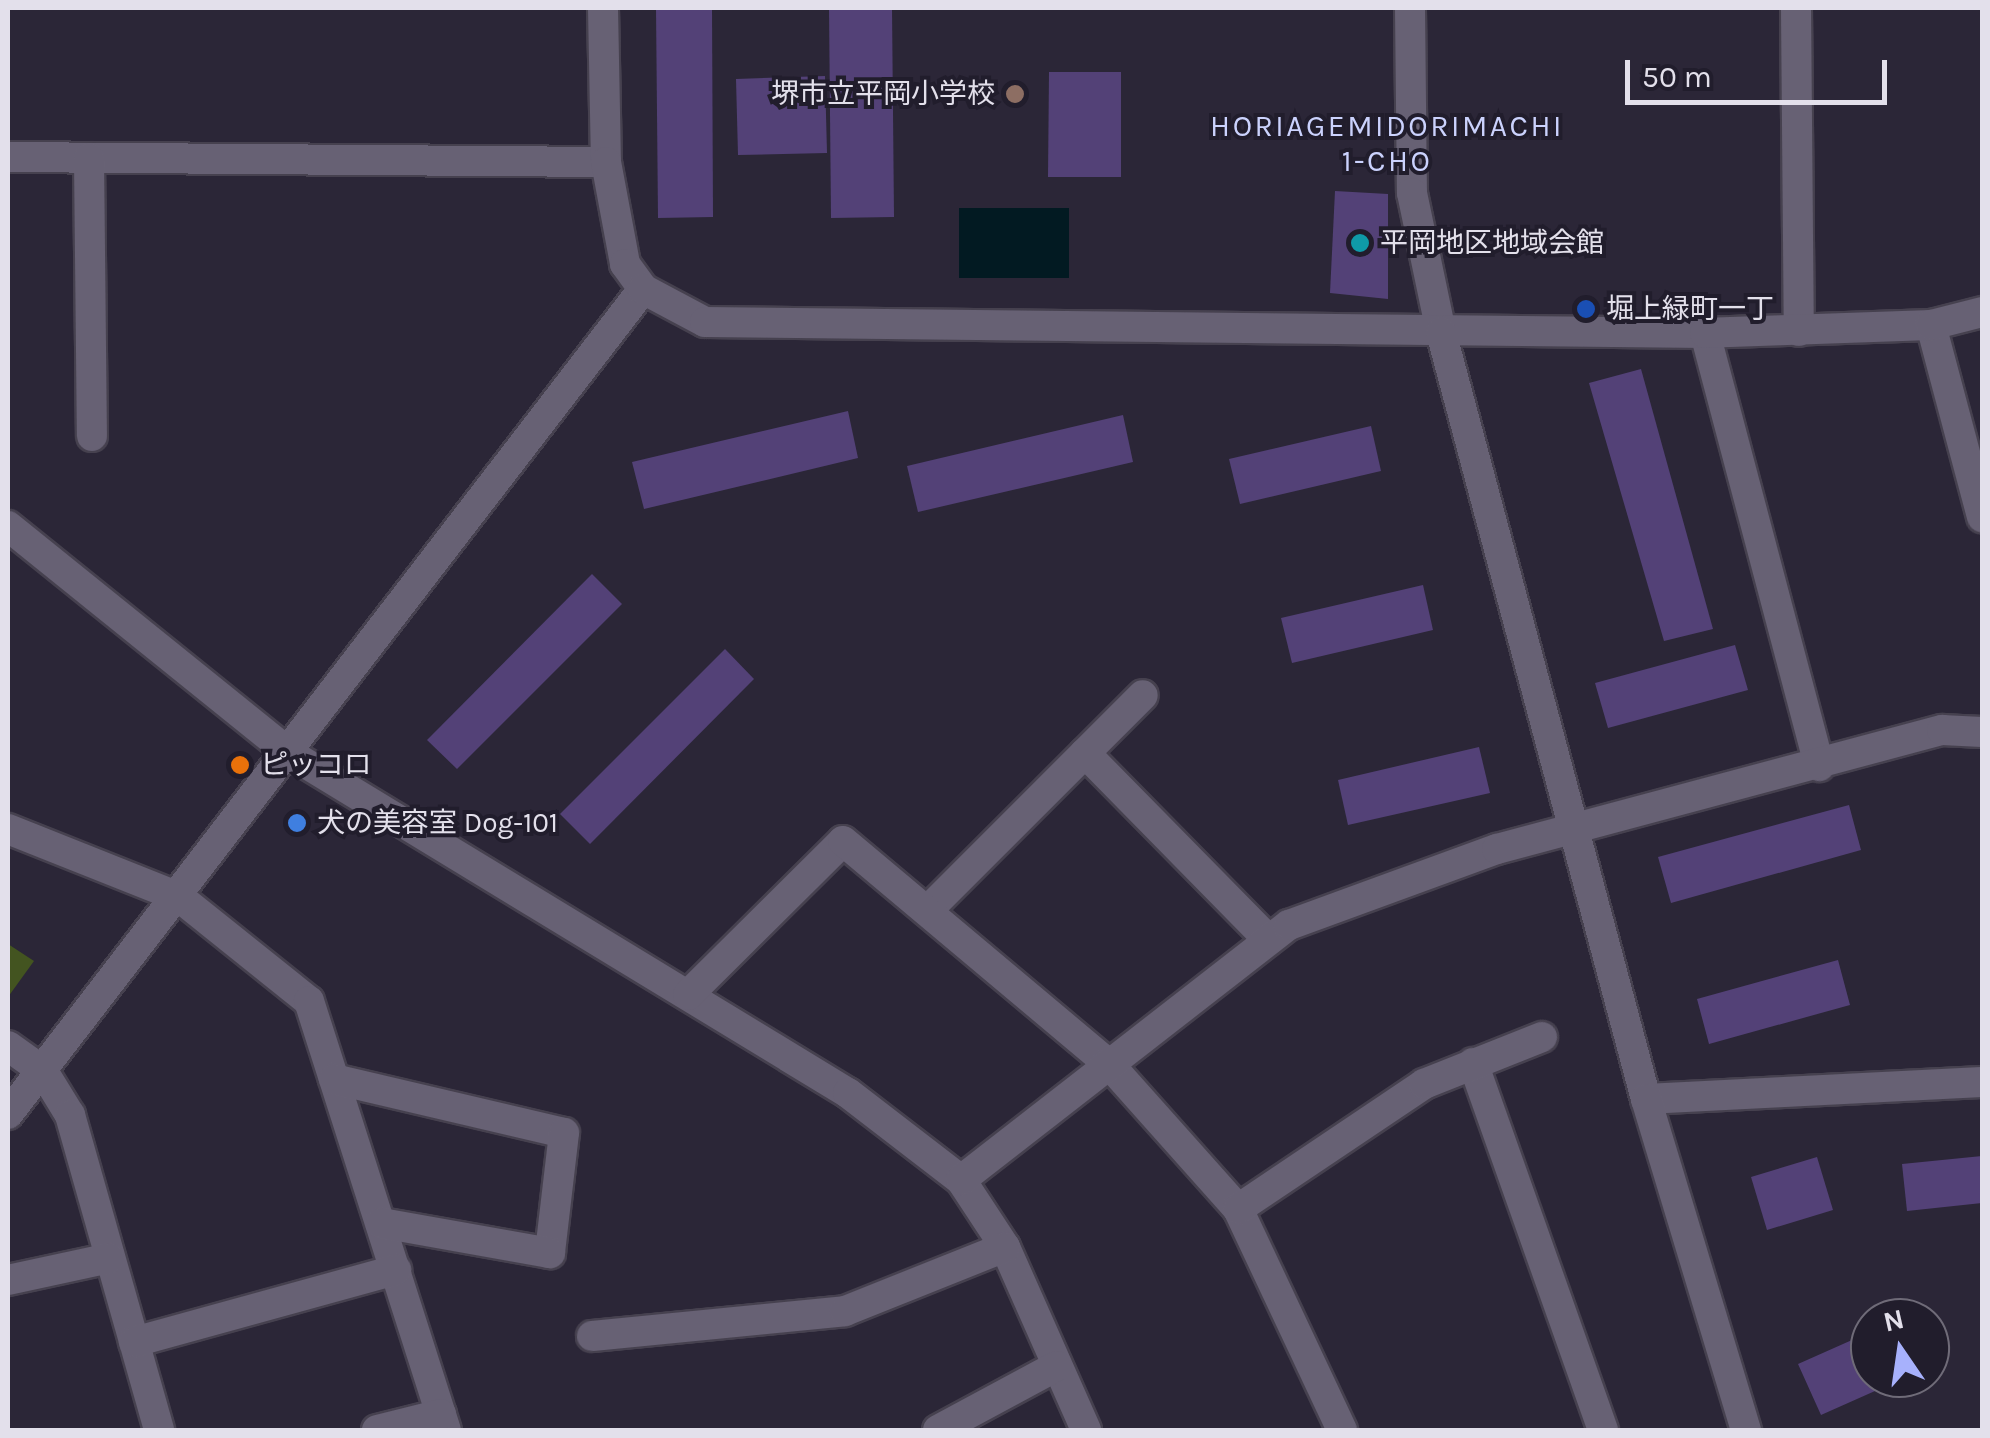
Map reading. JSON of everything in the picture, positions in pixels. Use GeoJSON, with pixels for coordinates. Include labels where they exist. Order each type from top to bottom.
{"type":"FeatureCollection","features":[{"type":"Feature","properties":{"kind":"street"},"geometry":{"type":"LineString","coordinates":[[604,8],[606,162],[625,264],[644,289],[705,322],[1704,333],[1931,325],[1982,312]]}},
{"type":"Feature","properties":{"kind":"street"},"geometry":{"type":"LineString","coordinates":[[1410,8],[1412,193],[1441,332],[1646,1100],[1746,1430]]}},
{"type":"Feature","properties":{"kind":"street"},"geometry":{"type":"LineString","coordinates":[[1796,8],[1799,331]]}},
{"type":"Feature","properties":{"kind":"street"},"geometry":{"type":"LineString","coordinates":[[8,157],[606,162]]}},
{"type":"Feature","properties":{"kind":"street"},"geometry":{"type":"LineString","coordinates":[[89,158],[92,436]]}},
{"type":"Feature","properties":{"kind":"street"},"geometry":{"type":"LineString","coordinates":[[8,1114],[292,755],[644,289]]}},
{"type":"Feature","properties":{"kind":"street"},"geometry":{"type":"LineString","coordinates":[[1931,325],[1982,517]]}},
{"type":"Feature","properties":{"kind":"street"},"geometry":{"type":"LineString","coordinates":[[1704,333],[1820,766]]}},
{"type":"Feature","properties":{"kind":"street"},"geometry":{"type":"LineString","coordinates":[[8,526],[292,755],[848,1093],[961,1180],[1005,1247],[1086,1430]]}},
{"type":"Feature","properties":{"kind":"street"},"geometry":{"type":"LineString","coordinates":[[927,911],[1142,695]]}},
{"type":"Feature","properties":{"kind":"street"},"geometry":{"type":"LineString","coordinates":[[961,1180],[1269,940],[1363,894],[1574,828],[1820,766],[1942,730],[1982,732]]}},
{"type":"Feature","properties":{"kind":"street"},"geometry":{"type":"LineString","coordinates":[[1085,753],[1269,940]]}},
{"type":"Feature","properties":{"kind":"street"},"geometry":{"type":"LineString","coordinates":[[8,830],[179,897],[309,1001],[444,1422],[377,1430]]}},
{"type":"Feature","properties":{"kind":"street"},"geometry":{"type":"LineString","coordinates":[[688,995],[843,841],[1108,1063],[1238,1209],[1342,1430]]}},
{"type":"Feature","properties":{"kind":"street"},"geometry":{"type":"LineString","coordinates":[[1238,1209],[1342,1132],[1473,1063],[1542,1038]]}},
{"type":"Feature","properties":{"kind":"street"},"geometry":{"type":"LineString","coordinates":[[8,1046],[43,1071],[70,1115],[159,1430]]}},
{"type":"Feature","properties":{"kind":"street"},"geometry":{"type":"LineString","coordinates":[[1473,1063],[1604,1430]]}},
{"type":"Feature","properties":{"kind":"street"},"geometry":{"type":"LineString","coordinates":[[334,1079],[564,1133],[550,1253],[381,1223]]}},
{"type":"Feature","properties":{"kind":"street"},"geometry":{"type":"LineString","coordinates":[[1646,1100],[1982,1082]]}},
{"type":"Feature","properties":{"kind":"street"},"geometry":{"type":"LineString","coordinates":[[592,1336],[845,1311],[1005,1247]]}},
{"type":"Feature","properties":{"kind":"street"},"geometry":{"type":"LineString","coordinates":[[8,1280],[110,1258]]}},
{"type":"Feature","properties":{"kind":"street"},"geometry":{"type":"LineString","coordinates":[[134,1342],[396,1270]]}},
{"type":"Feature","properties":{"kind":"street"},"geometry":{"type":"LineString","coordinates":[[938,1430],[1057,1366]]}},
{"type":"Feature","properties":{"kind":"green space"},"geometry":{"type":"Polygon","coordinates":[[[8,944],[34,961],[8,997],[8,944]]]}},
{"type":"Feature","properties":{"kind":"water"},"geometry":{"type":"Polygon","coordinates":[[[959,208],[1069,208],[1069,278],[959,278],[959,208]]]}},
{"type":"Feature","properties":{"kind":"building"},"geometry":{"type":"Polygon","coordinates":[[[656,8],[712,8],[713,217],[658,218],[656,8]]]}},
{"type":"Feature","properties":{"kind":"building"},"geometry":{"type":"Polygon","coordinates":[[[829,8],[892,8],[894,217],[831,218],[829,8]]]}},
{"type":"Feature","properties":{"kind":"building"},"geometry":{"type":"Polygon","coordinates":[[[1049,72],[1121,72],[1121,177],[1048,177],[1049,72]]]}},
{"type":"Feature","properties":{"kind":"building"},"geometry":{"type":"Polygon","coordinates":[[[825,76],[827,153],[738,155],[736,79],[825,76]]]}},
{"type":"Feature","properties":{"kind":"building","name":"平岡地区地域会館"},"geometry":{"type":"Polygon","coordinates":[[[1335,191],[1388,194],[1388,299],[1330,293],[1335,191]]]}},
{"type":"Feature","properties":{"kind":"building"},"geometry":{"type":"Polygon","coordinates":[[[1641,369],[1713,629],[1664,641],[1589,383],[1641,369]]]}},
{"type":"Feature","properties":{"kind":"building"},"geometry":{"type":"Polygon","coordinates":[[[848,411],[858,458],[644,509],[632,462],[848,411]]]}},
{"type":"Feature","properties":{"kind":"building"},"geometry":{"type":"Polygon","coordinates":[[[1123,415],[1133,462],[918,512],[907,466],[1123,415]]]}},
{"type":"Feature","properties":{"kind":"building"},"geometry":{"type":"Polygon","coordinates":[[[1371,426],[1381,471],[1240,504],[1229,459],[1371,426]]]}},
{"type":"Feature","properties":{"kind":"building"},"geometry":{"type":"Polygon","coordinates":[[[592,574],[622,604],[457,769],[427,740],[592,574]]]}},
{"type":"Feature","properties":{"kind":"building"},"geometry":{"type":"Polygon","coordinates":[[[1423,585],[1433,630],[1292,663],[1281,618],[1423,585]]]}},
{"type":"Feature","properties":{"kind":"building"},"geometry":{"type":"Polygon","coordinates":[[[1735,645],[1748,690],[1608,728],[1595,683],[1735,645]]]}},
{"type":"Feature","properties":{"kind":"building"},"geometry":{"type":"Polygon","coordinates":[[[725,649],[754,679],[590,844],[560,814],[725,649]]]}},
{"type":"Feature","properties":{"kind":"building"},"geometry":{"type":"Polygon","coordinates":[[[1479,747],[1490,793],[1348,825],[1338,780],[1479,747]]]}},
{"type":"Feature","properties":{"kind":"building"},"geometry":{"type":"Polygon","coordinates":[[[1849,805],[1861,850],[1671,903],[1658,857],[1849,805]]]}},
{"type":"Feature","properties":{"kind":"building"},"geometry":{"type":"Polygon","coordinates":[[[1838,960],[1850,1005],[1709,1044],[1697,999],[1838,960]]]}},
{"type":"Feature","properties":{"kind":"building"},"geometry":{"type":"Polygon","coordinates":[[[1982,1156],[1982,1203],[1907,1211],[1902,1164],[1982,1156]]]}},
{"type":"Feature","properties":{"kind":"building"},"geometry":{"type":"Polygon","coordinates":[[[1817,1157],[1833,1210],[1767,1230],[1751,1177],[1817,1157]]]}},
{"type":"Feature","properties":{"kind":"building"},"geometry":{"type":"Polygon","coordinates":[[[1850,1341],[1850,1398],[1859,1398],[1821,1415],[1798,1364],[1850,1341]]]}},
{"type":"Feature","properties":{"kind":"place","name":"堺市立平岡小学校"},"geometry":{"type":"Point","coordinates":[1015,94]}},
{"type":"Feature","properties":{"kind":"place","name":"平岡地区地域会館"},"geometry":{"type":"Point","coordinates":[1360,243]}},
{"type":"Feature","properties":{"kind":"place","name":"堀上緑町一丁"},"geometry":{"type":"Point","coordinates":[1586,309]}},
{"type":"Feature","properties":{"kind":"place","name":"ピッコロ"},"geometry":{"type":"Point","coordinates":[240,765]}},
{"type":"Feature","properties":{"kind":"place","name":"犬の美容室 Dog-101"},"geometry":{"type":"Point","coordinates":[297,823]}},
{"type":"Feature","properties":{"kind":"district","name":"HORIAGEMIDORIMACHI 1-CHO"},"geometry":{"type":"Point","coordinates":[1387,143]}}]}
